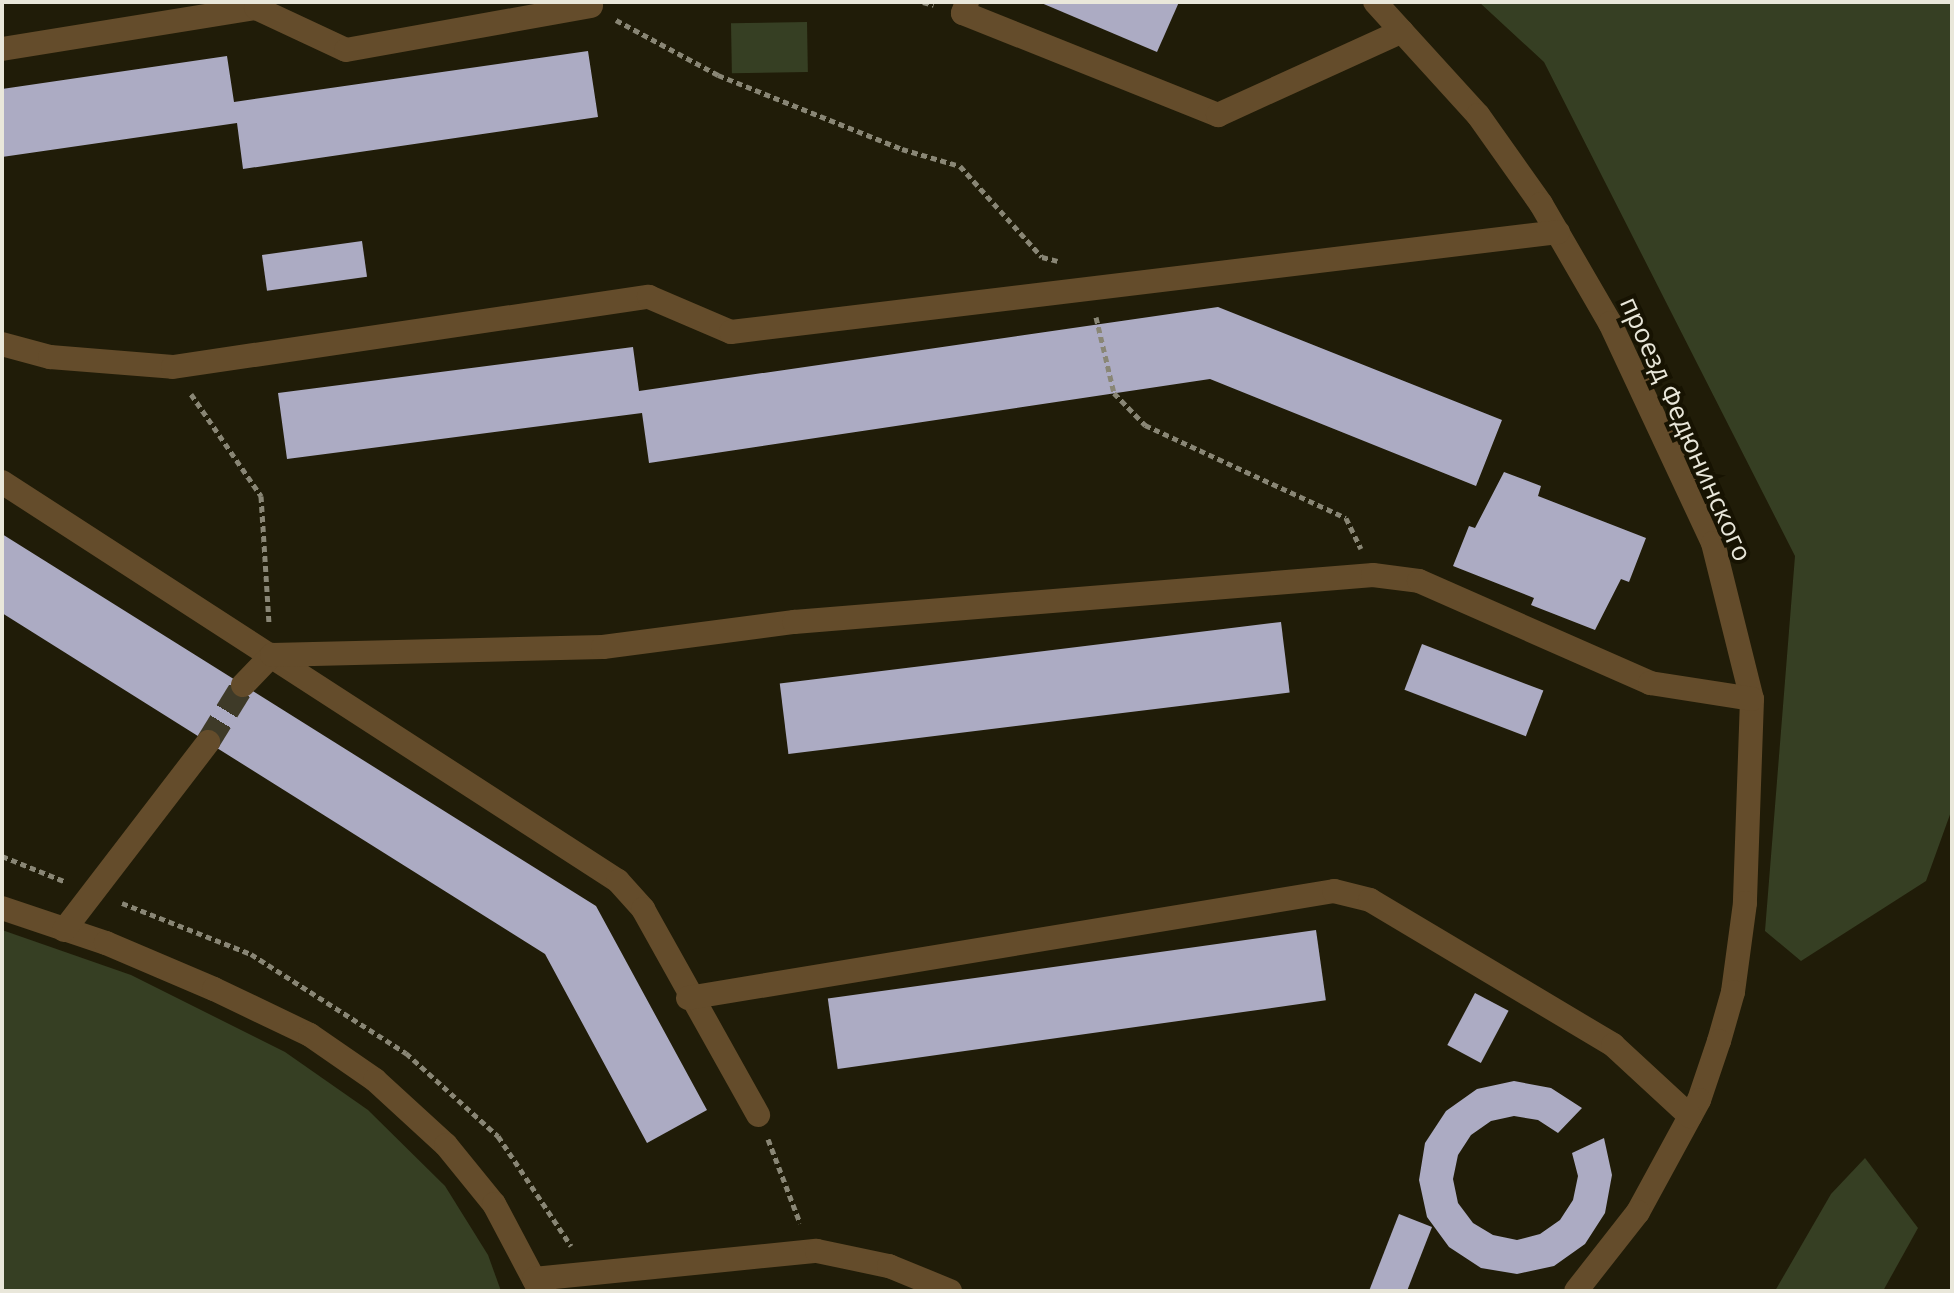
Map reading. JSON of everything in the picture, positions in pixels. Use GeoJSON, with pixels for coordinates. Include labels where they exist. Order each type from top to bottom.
{"type":"FeatureCollection","features":[{"type":"Feature","properties":{"kind":"street"},"geometry":{"type":"LineString","coordinates":[[967,2],[963,13],[1218,115],[1402,31]]}},
{"type":"Feature","properties":{"kind":"street","name":"проезд Федюнинского"},"geometry":{"type":"LineString","coordinates":[[1375,2],[1478,115],[1558,232],[1610,323],[1713,543],[1752,699],[1748,860],[1733,992],[1690,1116],[1638,1212],[1576,1291]]}},
{"type":"Feature","properties":{"kind":"street"},"geometry":{"type":"LineString","coordinates":[[2,49],[256,8],[346,50],[591,6]]}},
{"type":"Feature","properties":{"kind":"street"},"geometry":{"type":"LineString","coordinates":[[2,344],[50,357],[173,367],[649,297],[731,332],[1558,232]]}},
{"type":"Feature","properties":{"kind":"street"},"geometry":{"type":"LineString","coordinates":[[2,482],[618,881],[643,909],[688,998],[760,1119]]}},
{"type":"Feature","properties":{"kind":"street"},"geometry":{"type":"LineString","coordinates":[[243,685],[272,655],[603,647],[794,622],[1373,575],[1419,581],[1650,683],[1752,699]]}},
{"type":"Feature","properties":{"kind":"street"},"geometry":{"type":"LineString","coordinates":[[64,930],[208,742]]}},
{"type":"Feature","properties":{"kind":"street"},"geometry":{"type":"LineString","coordinates":[[688,998],[1334,891],[1370,900],[1613,1045],[1690,1116]]}},
{"type":"Feature","properties":{"kind":"street"},"geometry":{"type":"LineString","coordinates":[[2,908],[227,996],[310,1035],[375,1080],[446,1145],[484,1192],[537,1285],[817,1251],[889,1266],[950,1291]]}},
{"type":"Feature","properties":{"kind":"path"},"geometry":{"type":"LineString","coordinates":[[173,367],[261,496],[272,655]]}},
{"type":"Feature","properties":{"kind":"path"},"geometry":{"type":"LineString","coordinates":[[760,1119],[803,1232]]}},
{"type":"Feature","properties":{"kind":"green space"},"geometry":{"type":"Polygon","coordinates":[[[1479,2],[1952,2],[1952,809],[1926,881],[1801,961],[1765,931],[1795,556],[1544,62],[1479,2]]]}},
{"type":"Feature","properties":{"kind":"green space"},"geometry":{"type":"Polygon","coordinates":[[[807,22],[808,72],[732,73],[731,23],[807,22]]]}},
{"type":"Feature","properties":{"kind":"green space"},"geometry":{"type":"Polygon","coordinates":[[[2,930],[131,975],[285,1052],[368,1110],[445,1186],[488,1255],[501,1291],[2,1291],[2,930]]]}},
{"type":"Feature","properties":{"kind":"green space"},"geometry":{"type":"Polygon","coordinates":[[[1865,1158],[1918,1228],[1883,1291],[1775,1291],[1831,1194],[1865,1158]]]}},
{"type":"Feature","properties":{"kind":"building"},"geometry":{"type":"Polygon","coordinates":[[[1039,2],[1179,2],[1157,52],[1039,2]]]}},
{"type":"Feature","properties":{"kind":"building"},"geometry":{"type":"Polygon","coordinates":[[[588,51],[598,117],[243,169],[237,123],[2,157],[2,89],[227,56],[234,102],[588,51]]]}},
{"type":"Feature","properties":{"kind":"building"},"geometry":{"type":"Polygon","coordinates":[[[362,241],[367,277],[267,291],[262,255],[362,241]]]}},
{"type":"Feature","properties":{"kind":"building"},"geometry":{"type":"Polygon","coordinates":[[[1218,307],[1502,420],[1476,486],[1210,379],[649,463],[642,413],[287,459],[278,393],[633,347],[639,391],[1218,307]]]}},
{"type":"Feature","properties":{"kind":"building"},"geometry":{"type":"Polygon","coordinates":[[[1504,472],[1541,486],[1538,496],[1646,538],[1629,582],[1621,579],[1595,630],[1531,605],[1534,598],[1453,566],[1469,526],[1475,528],[1504,472]]]}},
{"type":"Feature","properties":{"kind":"building"},"geometry":{"type":"Polygon","coordinates":[[[2,534],[596,906],[707,1110],[647,1143],[545,954],[2,613],[2,534]]]}},
{"type":"Feature","properties":{"kind":"building"},"geometry":{"type":"Polygon","coordinates":[[[1281,622],[1290,692],[788,754],[780,684],[1281,622]]]}},
{"type":"Feature","properties":{"kind":"building"},"geometry":{"type":"Polygon","coordinates":[[[1422,644],[1543,691],[1526,736],[1404,690],[1422,644]]]}},
{"type":"Feature","properties":{"kind":"building"},"geometry":{"type":"Polygon","coordinates":[[[1316,930],[1326,1000],[838,1069],[828,999],[1316,930]]]}},
{"type":"Feature","properties":{"kind":"building"},"geometry":{"type":"Polygon","coordinates":[[[1475,993],[1509,1011],[1481,1063],[1447,1045],[1475,993]]]}},
{"type":"Feature","properties":{"kind":"building"},"geometry":{"type":"Polygon","coordinates":[[[1514,1081],[1551,1088],[1582,1108],[1558,1133],[1538,1120],[1514,1116],[1491,1121],[1471,1135],[1458,1155],[1453,1179],[1458,1203],[1473,1223],[1493,1235],[1517,1240],[1540,1234],[1560,1220],[1573,1200],[1578,1176],[1572,1153],[1604,1138],[1612,1175],[1605,1213],[1585,1244],[1554,1266],[1517,1274],[1481,1268],[1449,1247],[1427,1217],[1419,1180],[1425,1143],[1446,1111],[1477,1089],[1514,1081]]]}},
{"type":"Feature","properties":{"kind":"building"},"geometry":{"type":"Polygon","coordinates":[[[1399,1214],[1432,1227],[1407,1291],[1369,1291],[1399,1214]]]}},
{"type":"Feature","properties":{"kind":"tunnel"},"geometry":{"type":"LineString","coordinates":[[208,742],[243,685]]}}]}
